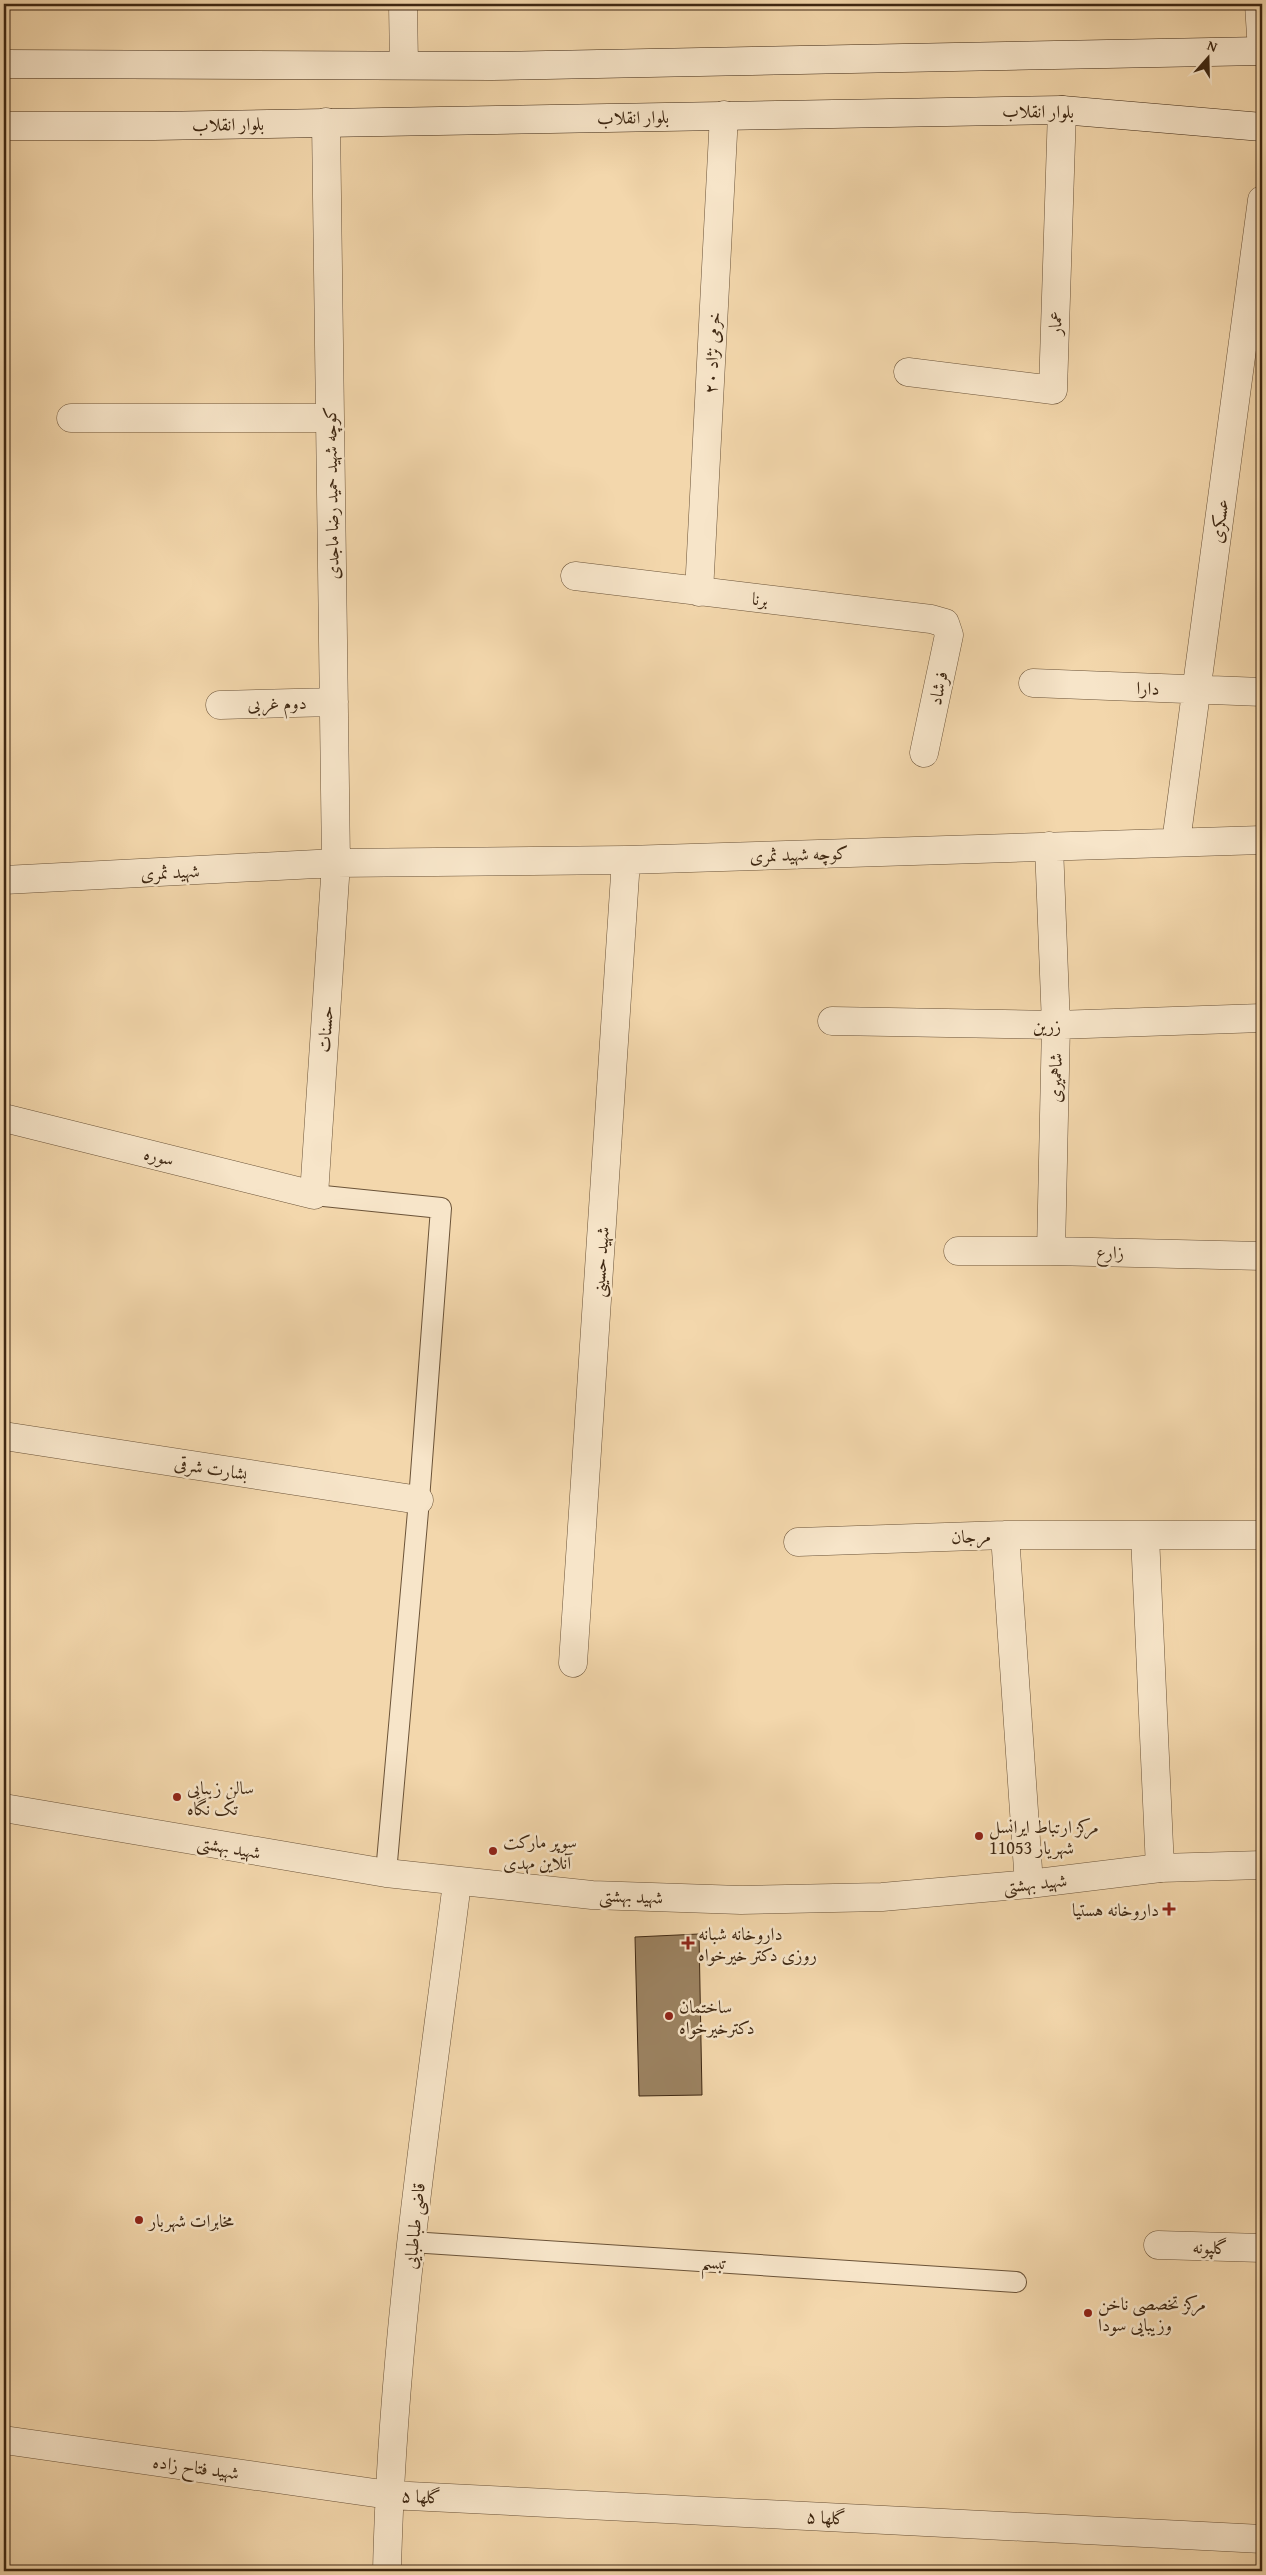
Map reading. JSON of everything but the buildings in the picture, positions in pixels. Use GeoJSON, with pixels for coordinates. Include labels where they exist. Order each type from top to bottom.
{"type":"FeatureCollection","features":[{"type":"Feature","properties":{"kind":"street"},"geometry":{"type":"LineString","coordinates":[[403,4],[404,65]]}},
{"type":"Feature","properties":{"kind":"street"},"geometry":{"type":"LineString","coordinates":[[4,64],[501,66],[1262,51],[1259,4]]}},
{"type":"Feature","properties":{"kind":"street","name":"بلوار انقلاب"},"geometry":{"type":"LineString","coordinates":[[4,126],[1062,110],[1262,127]]}},
{"type":"Feature","properties":{"kind":"street","name":"عمار"},"geometry":{"type":"LineString","coordinates":[[908,372],[1053,390],[1062,110]]}},
{"type":"Feature","properties":{"kind":"street","name":"خرمی نژاد ۲۰"},"geometry":{"type":"LineString","coordinates":[[699,592],[724,115]]}},
{"type":"Feature","properties":{"kind":"street","name":"کوچه شهید حمید رضا ماجدی"},"geometry":{"type":"LineString","coordinates":[[326,122],[336,863]]}},
{"type":"Feature","properties":{"kind":"street","name":"عسکری"},"geometry":{"type":"LineString","coordinates":[[1176,842],[1262,200]]}},
{"type":"Feature","properties":{"kind":"street"},"geometry":{"type":"LineString","coordinates":[[71,418],[330,418]]}},
{"type":"Feature","properties":{"kind":"street","name":"برنا"},"geometry":{"type":"LineString","coordinates":[[575,576],[931,619],[945,623]]}},
{"type":"Feature","properties":{"kind":"street","name":"فرشاد"},"geometry":{"type":"LineString","coordinates":[[924,753],[948,635],[945,623]]}},
{"type":"Feature","properties":{"kind":"street","name":"دارا"},"geometry":{"type":"LineString","coordinates":[[1033,683],[1262,692]]}},
{"type":"Feature","properties":{"kind":"street","name":"دوم غربی"},"geometry":{"type":"LineString","coordinates":[[220,704],[334,702]]}},
{"type":"Feature","properties":{"kind":"street","name":"کوچه شهید ثمری"},"geometry":{"type":"LineString","coordinates":[[336,863],[626,860],[1262,840]]}},
{"type":"Feature","properties":{"kind":"street","name":"شاهمیری"},"geometry":{"type":"LineString","coordinates":[[1048,846],[1056,1026],[1051,1251]]}},
{"type":"Feature","properties":{"kind":"street","name":"شهید حسینی"},"geometry":{"type":"LineString","coordinates":[[573,1663],[626,860]]}},
{"type":"Feature","properties":{"kind":"street","name":"شهید ثمری"},"geometry":{"type":"LineString","coordinates":[[4,880],[336,863]]}},
{"type":"Feature","properties":{"kind":"street","name":"حسنات"},"geometry":{"type":"LineString","coordinates":[[314,1194],[336,863]]}},
{"type":"Feature","properties":{"kind":"street","name":"زرین"},"geometry":{"type":"LineString","coordinates":[[832,1022],[1056,1026],[1262,1018]]}},
{"type":"Feature","properties":{"kind":"street","name":"سوره"},"geometry":{"type":"LineString","coordinates":[[4,1118],[314,1194]]}},
{"type":"Feature","properties":{"kind":"street","name":"زارع"},"geometry":{"type":"LineString","coordinates":[[958,1251],[1051,1251],[1262,1256]]}},
{"type":"Feature","properties":{"kind":"street","name":"بشارت شرقی"},"geometry":{"type":"LineString","coordinates":[[4,1436],[419,1500]]}},
{"type":"Feature","properties":{"kind":"street"},"geometry":{"type":"LineString","coordinates":[[1005,1535],[1029,1884]]}},
{"type":"Feature","properties":{"kind":"street","name":"مرجان"},"geometry":{"type":"LineString","coordinates":[[798,1542],[1005,1535],[1145,1536]]}},
{"type":"Feature","properties":{"kind":"street"},"geometry":{"type":"LineString","coordinates":[[1160,1868],[1145,1536],[1262,1536]]}},
{"type":"Feature","properties":{"kind":"street","name":"شهید بهشتی"},"geometry":{"type":"LineString","coordinates":[[4,1808],[386,1874],[457,1883],[592,1895],[741,1900],[882,1898],[1029,1884],[1160,1868],[1262,1865]]}},
{"type":"Feature","properties":{"kind":"street","name":"قاضی طباطبایی"},"geometry":{"type":"LineString","coordinates":[[387,2571],[389,2495],[412,2242],[457,1883]]}},
{"type":"Feature","properties":{"kind":"street","name":"گلپونه"},"geometry":{"type":"LineString","coordinates":[[1158,2245],[1262,2248]]}},
{"type":"Feature","properties":{"kind":"street","name":"شهید فتاح زاده"},"geometry":{"type":"LineString","coordinates":[[4,2440],[389,2495]]}},
{"type":"Feature","properties":{"kind":"street","name":"گلها ۵"},"geometry":{"type":"LineString","coordinates":[[389,2495],[1262,2539]]}},
{"type":"Feature","properties":{"kind":"lane"},"geometry":{"type":"LineString","coordinates":[[314,1194],[441,1208],[419,1500],[386,1874]]}},
{"type":"Feature","properties":{"kind":"lane","name":"تبسم"},"geometry":{"type":"LineString","coordinates":[[412,2242],[1016,2282]]}},
{"type":"Feature","properties":{"kind":"place","name":"سالن زیبایی تک نگاه"},"geometry":{"type":"Point","coordinates":[177,1797]}},
{"type":"Feature","properties":{"kind":"place","name":"مرکز ارتباط ایرانسل 11053 شهریار"},"geometry":{"type":"Point","coordinates":[979,1836]}},
{"type":"Feature","properties":{"kind":"place","name":"سوپر مارکت آنلاین مهدی"},"geometry":{"type":"Point","coordinates":[493,1851]}},
{"type":"Feature","properties":{"kind":"place","name":"داروخانه هستیا"},"geometry":{"type":"Point","coordinates":[1169,1909]}},
{"type":"Feature","properties":{"kind":"place","name":"داروخانه شبانه روزی دکتر خیرخواه"},"geometry":{"type":"Point","coordinates":[688,1943]}},
{"type":"Feature","properties":{"kind":"place","name":"ساختمان دکترخیرخواه"},"geometry":{"type":"Point","coordinates":[669,2016]}},
{"type":"Feature","properties":{"kind":"place","name":"مخابرات شهربار"},"geometry":{"type":"Point","coordinates":[139,2220]}},
{"type":"Feature","properties":{"kind":"place","name":"مرکز تخصصی ناخن وزیبایی سودا"},"geometry":{"type":"Point","coordinates":[1088,2313]}}]}
